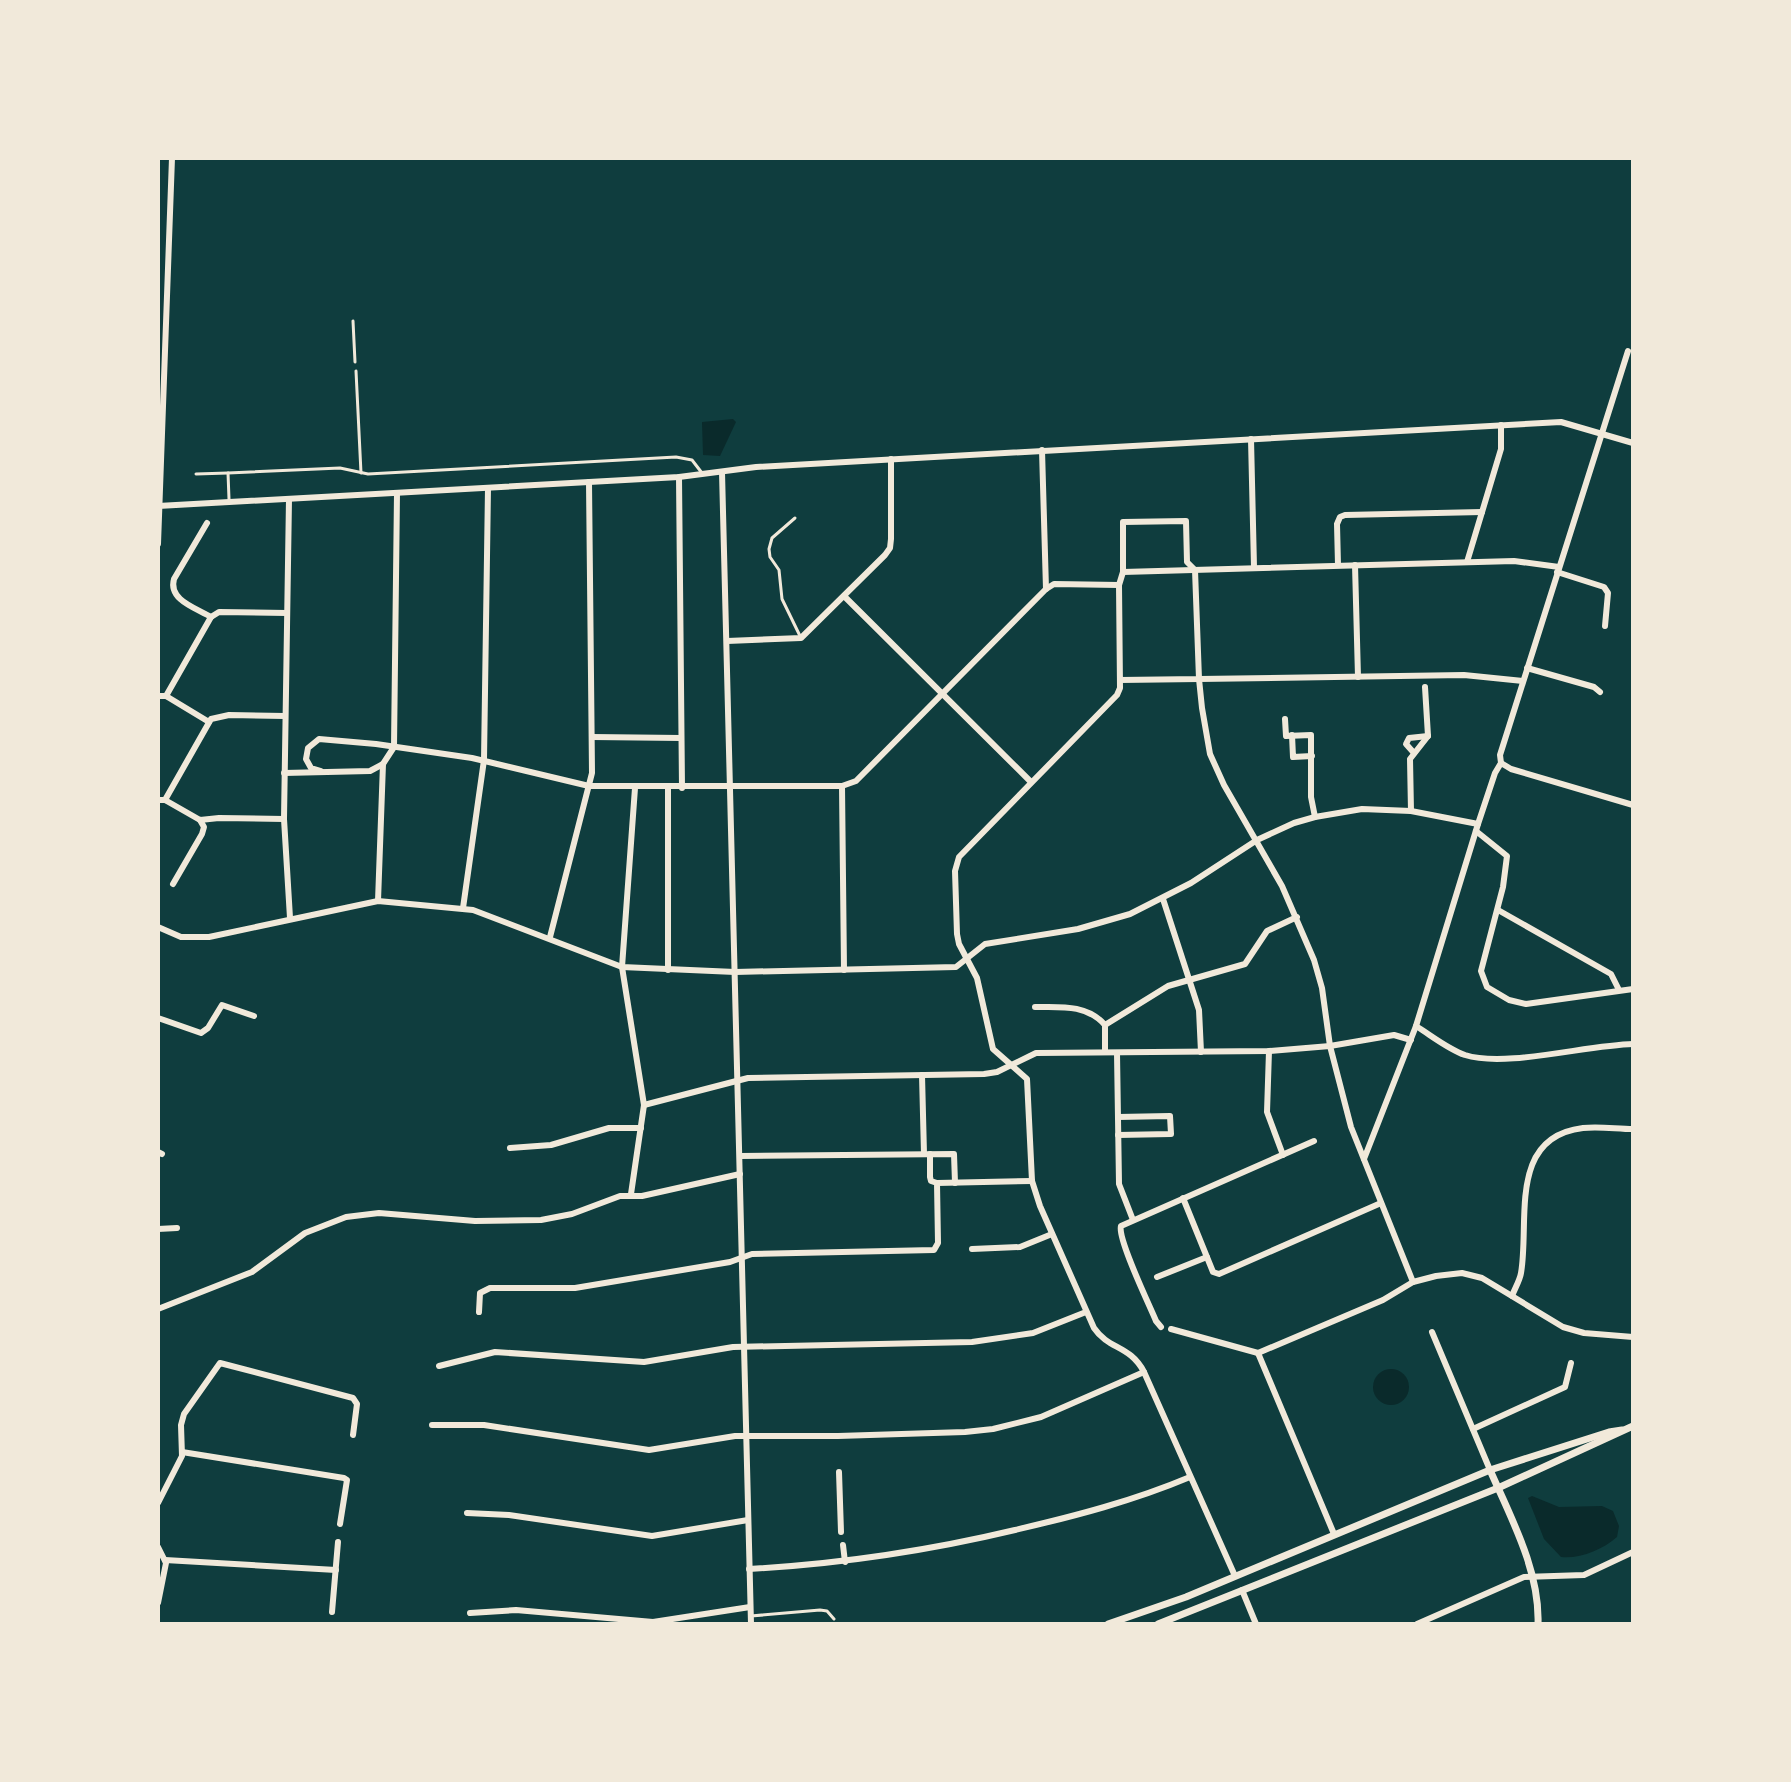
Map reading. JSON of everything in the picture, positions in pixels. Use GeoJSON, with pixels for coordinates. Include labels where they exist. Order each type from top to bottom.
{"type":"FeatureCollection","features":[{"type":"Feature","properties":{"kind":"street"},"geometry":{"type":"LineString","coordinates":[[158,544],[172,158]]}},
{"type":"Feature","properties":{"kind":"street"},"geometry":{"type":"LineString","coordinates":[[158,285],[167,286]]}},
{"type":"Feature","properties":{"kind":"street"},"geometry":{"type":"LineString","coordinates":[[1364,1159],[1416,1026],[1628,351]]}},
{"type":"Feature","properties":{"kind":"street"},"geometry":{"type":"LineString","coordinates":[[159,506],[679,477],[733,468],[1561,422],[1633,443]]}},
{"type":"Feature","properties":{"kind":"street"},"geometry":{"type":"LineString","coordinates":[[1467,562],[1501,449],[1501,425]]}},
{"type":"Feature","properties":{"kind":"street"},"geometry":{"type":"LineString","coordinates":[[1251,439],[1254,567]]}},
{"type":"Feature","properties":{"kind":"street"},"geometry":{"type":"LineString","coordinates":[[1042,450],[1046,589]]}},
{"type":"Feature","properties":{"kind":"street"},"geometry":{"type":"LineString","coordinates":[[727,641],[801,638],[890,548],[891,459]]}},
{"type":"Feature","properties":{"kind":"street"},"geometry":{"type":"LineString","coordinates":[[722,472],[751,1620]]}},
{"type":"Feature","properties":{"kind":"street"},"geometry":{"type":"LineString","coordinates":[[679,477],[682,788]]}},
{"type":"Feature","properties":{"kind":"street"},"geometry":{"type":"LineString","coordinates":[[550,937],[592,773],[589,482]]}},
{"type":"Feature","properties":{"kind":"street"},"geometry":{"type":"LineString","coordinates":[[463,908],[484,760],[488,488]]}},
{"type":"Feature","properties":{"kind":"street"},"geometry":{"type":"LineString","coordinates":[[284,773],[370,771],[383,764],[394,747],[397,493]]}},
{"type":"Feature","properties":{"kind":"street"},"geometry":{"type":"LineString","coordinates":[[289,499],[284,819],[290,918]]}},
{"type":"Feature","properties":{"kind":"street"},"geometry":{"type":"LineString","coordinates":[[1338,565],[1337,524],[1340,517],[1482,512]]}},
{"type":"Feature","properties":{"kind":"street"},"geometry":{"type":"LineString","coordinates":[[1256,1624],[1144,1372],[1134,1356],[1099,1335],[1052,1234],[1032,1181],[1027,1079],[993,1049],[977,978],[957,934],[955,871],[959,857],[1117,695],[1120,680],[1119,585],[1123,572],[1123,522],[1186,521],[1187,562],[1195,570],[1199,679],[1210,754],[1297,917],[1322,988],[1330,1046],[1348,1116],[1413,1282]]}},
{"type":"Feature","properties":{"kind":"street"},"geometry":{"type":"LineString","coordinates":[[207,523],[174,579],[172,588],[175,595],[211,617]]}},
{"type":"Feature","properties":{"kind":"street"},"geometry":{"type":"LineString","coordinates":[[1123,572],[1514,561],[1558,570],[1604,587],[1608,593],[1605,626]]}},
{"type":"Feature","properties":{"kind":"street"},"geometry":{"type":"LineString","coordinates":[[1355,565],[1358,677]]}},
{"type":"Feature","properties":{"kind":"street"},"geometry":{"type":"LineString","coordinates":[[321,771],[311,768],[306,759],[308,748],[319,739],[484,760],[589,786],[842,786],[856,781],[1046,589],[1054,584],[1119,585]]}},
{"type":"Feature","properties":{"kind":"street"},"geometry":{"type":"LineString","coordinates":[[844,596],[1031,782]]}},
{"type":"Feature","properties":{"kind":"street"},"geometry":{"type":"LineString","coordinates":[[209,722],[162,696],[211,617],[219,612],[287,613]]}},
{"type":"Feature","properties":{"kind":"street"},"geometry":{"type":"LineString","coordinates":[[1527,668],[1594,687],[1600,692]]}},
{"type":"Feature","properties":{"kind":"street"},"geometry":{"type":"LineString","coordinates":[[1120,680],[1464,675],[1523,681]]}},
{"type":"Feature","properties":{"kind":"street"},"geometry":{"type":"LineString","coordinates":[[1411,811],[1410,759],[1428,736],[1425,687]]}},
{"type":"Feature","properties":{"kind":"street"},"geometry":{"type":"LineString","coordinates":[[173,884],[204,827],[200,820],[161,800],[209,722],[217,716],[229,715],[285,716]]}},
{"type":"Feature","properties":{"kind":"street"},"geometry":{"type":"LineString","coordinates":[[1285,719],[1286,736],[1311,735],[1309,765],[1315,817]]}},
{"type":"Feature","properties":{"kind":"street"},"geometry":{"type":"LineString","coordinates":[[1292,735],[1293,757],[1312,756]]}},
{"type":"Feature","properties":{"kind":"street"},"geometry":{"type":"LineString","coordinates":[[1414,753],[1406,744],[1409,738],[1428,736]]}},
{"type":"Feature","properties":{"kind":"street"},"geometry":{"type":"LineString","coordinates":[[592,737],[681,738]]}},
{"type":"Feature","properties":{"kind":"street"},"geometry":{"type":"LineString","coordinates":[[1501,763],[1511,769],[1633,805]]}},
{"type":"Feature","properties":{"kind":"street"},"geometry":{"type":"LineString","coordinates":[[378,901],[383,764]]}},
{"type":"Feature","properties":{"kind":"street"},"geometry":{"type":"LineString","coordinates":[[842,786],[844,970]]}},
{"type":"Feature","properties":{"kind":"street"},"geometry":{"type":"LineString","coordinates":[[631,1194],[644,1105],[622,967],[635,788]]}},
{"type":"Feature","properties":{"kind":"street"},"geometry":{"type":"LineString","coordinates":[[668,788],[668,970]]}},
{"type":"Feature","properties":{"kind":"street"},"geometry":{"type":"LineString","coordinates":[[158,927],[181,937],[199,938],[378,901],[463,908],[550,937],[622,967],[735,972],[956,967],[985,944],[1078,929],[1130,914],[1163,899],[1257,840],[1294,823],[1362,809],[1411,811],[1477,828],[1507,856],[1498,910],[1481,971],[1484,983],[1492,991],[1526,1004],[1633,989]]}},
{"type":"Feature","properties":{"kind":"street"},"geometry":{"type":"LineString","coordinates":[[200,820],[284,819]]}},
{"type":"Feature","properties":{"kind":"street"},"geometry":{"type":"LineString","coordinates":[[1163,899],[1201,1019],[1201,1052]]}},
{"type":"Feature","properties":{"kind":"street"},"geometry":{"type":"LineString","coordinates":[[1498,910],[1611,974],[1619,990]]}},
{"type":"Feature","properties":{"kind":"street"},"geometry":{"type":"LineString","coordinates":[[1105,1025],[1168,986],[1245,964],[1267,931],[1297,917]]}},
{"type":"Feature","properties":{"kind":"street"},"geometry":{"type":"LineString","coordinates":[[158,1018],[201,1033],[208,1028],[222,1005],[254,1016]]}},
{"type":"Feature","properties":{"kind":"street"},"geometry":{"type":"LineString","coordinates":[[1035,1007],[1073,1007],[1099,1018],[1105,1025],[1105,1052]]}},
{"type":"Feature","properties":{"kind":"street"},"geometry":{"type":"LineString","coordinates":[[1416,1026],[1455,1050],[1481,1058],[1498,1059],[1592,1046],[1633,1044]]}},
{"type":"Feature","properties":{"kind":"street"},"geometry":{"type":"LineString","coordinates":[[644,1105],[748,1078],[984,1074],[997,1072],[1036,1053],[1269,1051],[1330,1046],[1394,1035],[1411,1040]]}},
{"type":"Feature","properties":{"kind":"street"},"geometry":{"type":"LineString","coordinates":[[1269,1051],[1267,1112],[1283,1155]]}},
{"type":"Feature","properties":{"kind":"street"},"geometry":{"type":"LineString","coordinates":[[1117,1053],[1120,1188],[1133,1220]]}},
{"type":"Feature","properties":{"kind":"street"},"geometry":{"type":"LineString","coordinates":[[922,1075],[930,1177],[937,1183],[1032,1181]]}},
{"type":"Feature","properties":{"kind":"street"},"geometry":{"type":"LineString","coordinates":[[1118,1117],[1170,1116],[1171,1134],[1118,1135]]}},
{"type":"Feature","properties":{"kind":"street"},"geometry":{"type":"LineString","coordinates":[[510,1148],[563,1143],[609,1128],[641,1128]]}},
{"type":"Feature","properties":{"kind":"street"},"geometry":{"type":"LineString","coordinates":[[1512,1296],[1521,1274],[1525,1186],[1537,1155],[1552,1140],[1573,1130],[1633,1129]]}},
{"type":"Feature","properties":{"kind":"street"},"geometry":{"type":"LineString","coordinates":[[1158,1324],[1119,1232],[1121,1226],[1314,1141]]}},
{"type":"Feature","properties":{"kind":"street"},"geometry":{"type":"LineString","coordinates":[[740,1156],[954,1154],[955,1183]]}},
{"type":"Feature","properties":{"kind":"street"},"geometry":{"type":"LineString","coordinates":[[158,1309],[252,1272],[305,1233],[346,1217],[392,1213],[522,1222],[572,1214],[631,1194],[642,1196],[740,1174]]}},
{"type":"Feature","properties":{"kind":"street"},"geometry":{"type":"LineString","coordinates":[[479,1312],[480,1293],[490,1288],[575,1288],[730,1262],[752,1254],[934,1250],[937,1247],[937,1183]]}},
{"type":"Feature","properties":{"kind":"street"},"geometry":{"type":"LineString","coordinates":[[1183,1198],[1213,1272],[1219,1274],[1381,1203]]}},
{"type":"Feature","properties":{"kind":"street"},"geometry":{"type":"LineString","coordinates":[[158,1229],[177,1228]]}},
{"type":"Feature","properties":{"kind":"street"},"geometry":{"type":"LineString","coordinates":[[972,1249],[1020,1247],[1052,1234]]}},
{"type":"Feature","properties":{"kind":"street"},"geometry":{"type":"LineString","coordinates":[[1157,1277],[1207,1257]]}},
{"type":"Feature","properties":{"kind":"street"},"geometry":{"type":"LineString","coordinates":[[1171,1329],[1258,1353],[1383,1300],[1413,1282],[1462,1273],[1482,1278],[1563,1327],[1584,1333],[1633,1337]]}},
{"type":"Feature","properties":{"kind":"street"},"geometry":{"type":"LineString","coordinates":[[439,1366],[495,1352],[644,1362],[733,1347],[972,1342],[1033,1333],[1086,1312]]}},
{"type":"Feature","properties":{"kind":"street"},"geometry":{"type":"LineString","coordinates":[[1432,1332],[1532,1575],[1538,1599],[1538,1624]]}},
{"type":"Feature","properties":{"kind":"street"},"geometry":{"type":"LineString","coordinates":[[1258,1353],[1340,1551]]}},
{"type":"Feature","properties":{"kind":"street"},"geometry":{"type":"LineString","coordinates":[[158,1503],[181,1459],[182,1420],[222,1363],[353,1398],[357,1404],[353,1435]]}},
{"type":"Feature","properties":{"kind":"street"},"geometry":{"type":"LineString","coordinates":[[1473,1429],[1565,1387],[1571,1363]]}},
{"type":"Feature","properties":{"kind":"street"},"geometry":{"type":"LineString","coordinates":[[432,1425],[484,1425],[637,1450],[735,1436],[875,1435],[993,1429],[1061,1410],[1144,1372]]}},
{"type":"Feature","properties":{"kind":"street"},"geometry":{"type":"LineString","coordinates":[[1158,1624],[1498,1488],[1633,1426]]}},
{"type":"Feature","properties":{"kind":"street"},"geometry":{"type":"LineString","coordinates":[[1108,1624],[1160,1607],[1490,1470],[1622,1430]]}},
{"type":"Feature","properties":{"kind":"street"},"geometry":{"type":"LineString","coordinates":[[182,1452],[344,1478],[347,1480],[340,1524]]}},
{"type":"Feature","properties":{"kind":"street"},"geometry":{"type":"LineString","coordinates":[[839,1472],[841,1532]]}},
{"type":"Feature","properties":{"kind":"street"},"geometry":{"type":"LineString","coordinates":[[749,1569],[845,1562],[925,1550],[1125,1502],[1190,1477]]}},
{"type":"Feature","properties":{"kind":"street"},"geometry":{"type":"LineString","coordinates":[[467,1513],[509,1515],[643,1536],[659,1536],[748,1520]]}},
{"type":"Feature","properties":{"kind":"street"},"geometry":{"type":"LineString","coordinates":[[332,1612],[338,1542]]}},
{"type":"Feature","properties":{"kind":"street"},"geometry":{"type":"LineString","coordinates":[[843,1545],[845,1562]]}},
{"type":"Feature","properties":{"kind":"street"},"geometry":{"type":"LineString","coordinates":[[158,1547],[166,1567],[158,1603]]}},
{"type":"Feature","properties":{"kind":"street"},"geometry":{"type":"LineString","coordinates":[[1417,1624],[1532,1575],[1584,1575],[1633,1552]]}},
{"type":"Feature","properties":{"kind":"street"},"geometry":{"type":"LineString","coordinates":[[165,1560],[336,1570]]}},
{"type":"Feature","properties":{"kind":"street"},"geometry":{"type":"LineString","coordinates":[[470,1613],[516,1610],[653,1622],[750,1607]]}},
{"type":"Feature","properties":{"kind":"lane"},"geometry":{"type":"LineString","coordinates":[[353,321],[355,362]]}},
{"type":"Feature","properties":{"kind":"lane"},"geometry":{"type":"LineString","coordinates":[[356,371],[361,473]]}},
{"type":"Feature","properties":{"kind":"lane"},"geometry":{"type":"LineString","coordinates":[[196,474],[340,468],[361,473],[676,457],[692,460],[703,474]]}},
{"type":"Feature","properties":{"kind":"lane"},"geometry":{"type":"LineString","coordinates":[[228,473],[229,503]]}},
{"type":"Feature","properties":{"kind":"lane"},"geometry":{"type":"LineString","coordinates":[[795,518],[772,538],[769,549],[770,557],[779,570],[782,599],[801,638]]}},
{"type":"Feature","properties":{"kind":"lane"},"geometry":{"type":"LineString","coordinates":[[751,1620],[820,1610],[827,1611],[834,1619]]}},
{"type":"Feature","properties":{"kind":"water"},"geometry":{"type":"Polygon","coordinates":[[[733,419],[736,422],[720,456],[703,455],[702,422],[733,419]]]}},
{"type":"Feature","properties":{"kind":"water"},"geometry":{"type":"Polygon","coordinates":[[[1391,1369],[1404,1374],[1409,1387],[1404,1400],[1391,1405],[1378,1400],[1373,1387],[1378,1374],[1391,1369]]]}},
{"type":"Feature","properties":{"kind":"water"},"geometry":{"type":"Polygon","coordinates":[[[1532,1496],[1559,1507],[1602,1506],[1613,1511],[1619,1526],[1617,1537],[1590,1553],[1561,1557],[1544,1539],[1528,1498],[1532,1496]]]}}]}
